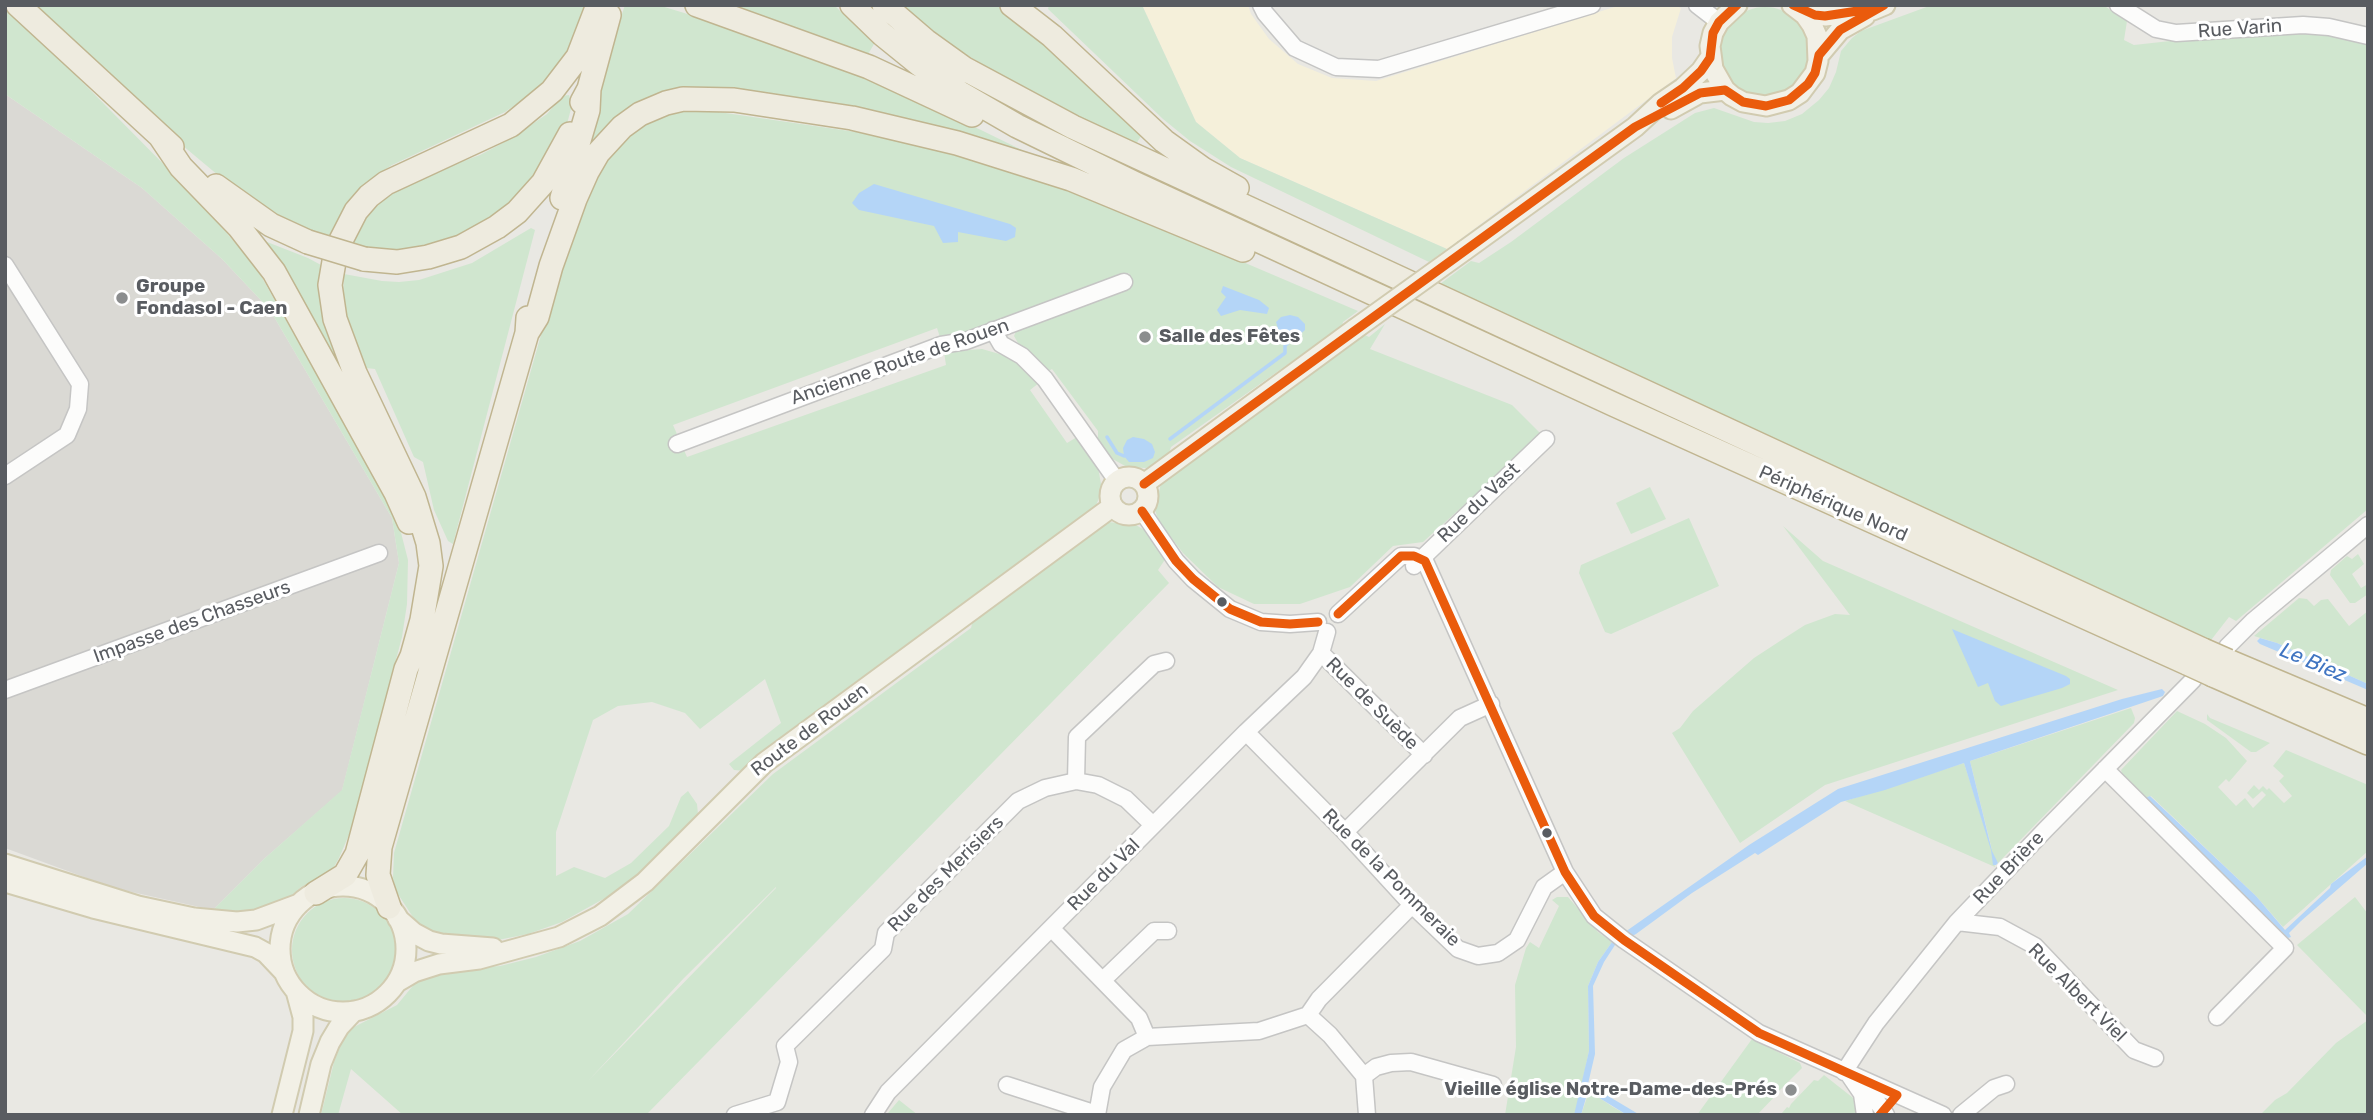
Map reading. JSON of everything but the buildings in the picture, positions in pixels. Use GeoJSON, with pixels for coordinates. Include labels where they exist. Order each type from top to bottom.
{"type":"FeatureCollection","features":[{"type":"Feature","properties":{"kind":"highway"},"geometry":{"type":"LineString","coordinates":[[18,5],[160,136],[237,202],[284,232],[364,258],[397,262],[428,257],[473,241],[507,220],[534,194],[551,172],[589,89]]}},
{"type":"Feature","properties":{"kind":"highway"},"geometry":{"type":"LineString","coordinates":[[697,5],[823,48],[1116,183],[1134,183]]}},
{"type":"Feature","properties":{"kind":"highway"},"geometry":{"type":"LineString","coordinates":[[852,5],[899,48],[960,93],[1017,126],[1301,260]]}},
{"type":"Feature","properties":{"kind":"highway","name":"Périphérique Nord"},"geometry":{"type":"LineString","coordinates":[[884,5],[936,49],[988,82],[1118,148],[2209,663],[2368,743]]}},
{"type":"Feature","properties":{"kind":"highway"},"geometry":{"type":"LineString","coordinates":[[1012,5],[1052,36],[1172,147],[1203,169],[1292,217],[1310,237]]}},
{"type":"Feature","properties":{"kind":"highway"},"geometry":{"type":"LineString","coordinates":[[393,912],[378,875],[380,847],[527,334],[528,316],[588,110],[589,89],[603,13]]}},
{"type":"Feature","properties":{"kind":"highway"},"geometry":{"type":"LineString","coordinates":[[308,898],[345,875],[357,854],[406,669],[418,634],[431,566],[429,543],[410,486],[355,373],[338,329],[330,293],[331,268],[336,250],[356,211],[386,183],[512,125],[537,105],[571,69],[603,13]]}},
{"type":"Feature","properties":{"kind":"highway"},"geometry":{"type":"LineString","coordinates":[[527,334],[537,317],[551,266],[579,190],[598,153],[622,127],[640,114],[666,103],[693,98],[734,100],[852,118],[957,143],[1071,179],[1244,250],[1301,260]]}},
{"type":"Feature","properties":{"kind":"highway"},"geometry":{"type":"LineString","coordinates":[[160,136],[181,167],[239,226],[274,272],[401,503],[412,532],[417,561],[414,623],[406,654],[406,669]]}},
{"type":"Feature","properties":{"kind":"highway","name":"Périphérique Nord"},"geometry":{"type":"LineString","coordinates":[[1301,260],[1628,411],[2209,663],[2368,720]]}},
{"type":"Feature","properties":{"kind":"main road"},"geometry":{"type":"LineString","coordinates":[[1737,5],[1719,22],[1713,33],[1710,58],[1717,79],[1725,90],[1743,102],[1754,105],[1778,104],[1800,93],[1815,73],[1819,55],[1817,36],[1812,25],[1795,7]]}},
{"type":"Feature","properties":{"kind":"main road"},"geometry":{"type":"LineString","coordinates":[[1795,7],[1825,16],[1879,7]]}},
{"type":"Feature","properties":{"kind":"main road"},"geometry":{"type":"LineString","coordinates":[[1819,55],[1840,30],[1879,7]]}},
{"type":"Feature","properties":{"kind":"main road"},"geometry":{"type":"LineString","coordinates":[[1144,484],[1635,127],[1661,103],[1683,88],[1710,58]]}},
{"type":"Feature","properties":{"kind":"main road"},"geometry":{"type":"LineString","coordinates":[[1635,127],[1700,93],[1725,90]]}},
{"type":"Feature","properties":{"kind":"main road"},"geometry":{"type":"LineString","coordinates":[[1131,477],[1144,484],[1149,498],[1142,511],[1123,514],[1113,506],[1111,490],[1117,481],[1131,477]]}},
{"type":"Feature","properties":{"kind":"main road","name":"Route de Rouen"},"geometry":{"type":"LineString","coordinates":[[397,982],[414,972],[439,964],[479,959],[559,937],[600,916],[645,882],[764,763],[1113,506]]}},
{"type":"Feature","properties":{"kind":"main road"},"geometry":{"type":"LineString","coordinates":[[5,864],[138,906],[194,918],[237,922],[256,920],[338,887],[356,888],[374,895],[393,912],[406,944],[403,967],[397,982],[378,1002],[354,1012],[339,1027],[321,1064],[309,1115]]}},
{"type":"Feature","properties":{"kind":"main road"},"geometry":{"type":"LineString","coordinates":[[5,882],[93,908],[255,947],[266,953],[284,972],[296,991],[303,1017],[303,1031],[282,1115]]}},
{"type":"Feature","properties":{"kind":"main road"},"geometry":{"type":"LineString","coordinates":[[284,972],[280,953],[281,936],[288,919],[308,898]]}},
{"type":"Feature","properties":{"kind":"main road","name":"Route de Rouen"},"geometry":{"type":"LineString","coordinates":[[393,912],[414,933],[441,944],[512,950]]}},
{"type":"Feature","properties":{"kind":"main road"},"geometry":{"type":"LineString","coordinates":[[296,991],[312,1004],[326,1010],[354,1012]]}},
{"type":"Feature","properties":{"kind":"street"},"geometry":{"type":"LineString","coordinates":[[1261,5],[1295,48],[1336,67],[1378,69],[1592,5]]}},
{"type":"Feature","properties":{"kind":"street"},"geometry":{"type":"LineString","coordinates":[[1697,5],[1719,22]]}},
{"type":"Feature","properties":{"kind":"street","name":"Rue Varin"},"geometry":{"type":"LineString","coordinates":[[2118,5],[2156,29],[2176,33],[2303,25],[2329,27],[2368,36]]}},
{"type":"Feature","properties":{"kind":"street"},"geometry":{"type":"LineString","coordinates":[[5,265],[80,384],[78,409],[67,436],[5,476]]}},
{"type":"Feature","properties":{"kind":"street","name":"Ancienne Route de Rouen"},"geometry":{"type":"LineString","coordinates":[[677,444],[941,345],[966,341],[1124,282]]}},
{"type":"Feature","properties":{"kind":"street"},"geometry":{"type":"LineString","coordinates":[[993,330],[1001,344],[1021,356],[1045,379],[1117,481]]}},
{"type":"Feature","properties":{"kind":"street","name":"Rue du Vast"},"geometry":{"type":"LineString","coordinates":[[1417,563],[1546,439]]}},
{"type":"Feature","properties":{"kind":"street"},"geometry":{"type":"LineString","coordinates":[[1142,511],[1193,579],[1230,609],[1261,622],[1323,627]]}},
{"type":"Feature","properties":{"kind":"street","name":"Rue Brière"},"geometry":{"type":"LineString","coordinates":[[1852,1075],[1876,1023],[1957,922],[2209,663],[2253,621],[2368,526]]}},
{"type":"Feature","properties":{"kind":"street","name":"Impasse des Chasseurs"},"geometry":{"type":"LineString","coordinates":[[5,690],[379,553]]}},
{"type":"Feature","properties":{"kind":"street","name":"Rue du Val"},"geometry":{"type":"LineString","coordinates":[[876,1114],[888,1092],[1304,677],[1321,653],[1323,627],[1334,631],[1339,626],[1338,614],[1401,556],[1417,563]]}},
{"type":"Feature","properties":{"kind":"street"},"geometry":{"type":"LineString","coordinates":[[1417,563],[1425,562],[1433,576],[1565,872],[1594,916],[1621,939],[1759,1033],[1897,1095],[1914,1109],[1943,1115]]}},
{"type":"Feature","properties":{"kind":"street","name":"Rue de Suède"},"geometry":{"type":"LineString","coordinates":[[1321,653],[1424,755]]}},
{"type":"Feature","properties":{"kind":"street"},"geometry":{"type":"LineString","coordinates":[[1153,825],[1126,799],[1098,785],[1076,781],[1077,737],[1154,664],[1166,661]]}},
{"type":"Feature","properties":{"kind":"street"},"geometry":{"type":"LineString","coordinates":[[1345,832],[1460,718],[1491,704]]}},
{"type":"Feature","properties":{"kind":"street","name":"Rue de la Pommeraie"},"geometry":{"type":"LineString","coordinates":[[1246,732],[1345,832],[1412,905],[1458,949],[1478,956],[1499,953],[1517,940],[1544,887],[1565,872]]}},
{"type":"Feature","properties":{"kind":"street"},"geometry":{"type":"LineString","coordinates":[[2105,769],[2285,948],[2217,1017]]}},
{"type":"Feature","properties":{"kind":"street","name":"Rue des Merisiers"},"geometry":{"type":"LineString","coordinates":[[735,1115],[777,1102],[789,1062],[785,1046],[883,949],[886,933],[1018,801],[1045,788],[1076,781]]}},
{"type":"Feature","properties":{"kind":"street"},"geometry":{"type":"LineString","coordinates":[[1007,1085],[1097,1114],[1102,1087],[1124,1049],[1147,1037],[1259,1031],[1308,1015],[1318,999],[1412,905]]}},
{"type":"Feature","properties":{"kind":"street","name":"Rue Albert Viel"},"geometry":{"type":"LineString","coordinates":[[1957,922],[2000,927],[2035,946],[2134,1050],[2155,1058]]}},
{"type":"Feature","properties":{"kind":"street"},"geometry":{"type":"LineString","coordinates":[[1051,928],[1139,1018],[1147,1037]]}},
{"type":"Feature","properties":{"kind":"street"},"geometry":{"type":"LineString","coordinates":[[1103,980],[1154,931],[1168,931]]}},
{"type":"Feature","properties":{"kind":"street"},"geometry":{"type":"LineString","coordinates":[[1308,1015],[1330,1035],[1364,1076],[1367,1115]]}},
{"type":"Feature","properties":{"kind":"street"},"geometry":{"type":"LineString","coordinates":[[1364,1076],[1376,1067],[1411,1062],[1493,1085]]}},
{"type":"Feature","properties":{"kind":"street"},"geometry":{"type":"LineString","coordinates":[[1852,1075],[1883,1113],[1897,1095]]}},
{"type":"Feature","properties":{"kind":"street"},"geometry":{"type":"LineString","coordinates":[[1852,1075],[1862,1094],[1866,1115]]}},
{"type":"Feature","properties":{"kind":"street"},"geometry":{"type":"LineString","coordinates":[[1961,1115],[1994,1088],[2006,1084]]}},
{"type":"Feature","properties":{"kind":"shaded area"},"geometry":{"type":"Polygon","coordinates":[[[1142,5],[1248,5],[1251,14],[1269,39],[1298,64],[1332,78],[1376,81],[1621,5],[1674,5],[1681,8],[1672,37],[1676,78],[1447,249],[1240,158],[1196,122],[1142,5]]]}},
{"type":"Feature","properties":{"kind":"shaded area"},"geometry":{"type":"Polygon","coordinates":[[[5,94],[142,188],[222,259],[270,310],[392,518],[399,563],[342,791],[265,858],[213,910],[114,888],[5,848],[5,94]]]}},
{"type":"Feature","properties":{"kind":"green space"},"geometry":{"type":"Polygon","coordinates":[[[28,5],[584,5],[574,40],[560,68],[538,89],[505,112],[392,165],[375,176],[348,202],[327,240],[302,233],[243,196],[176,140],[28,5]]]}},
{"type":"Feature","properties":{"kind":"green space"},"geometry":{"type":"Polygon","coordinates":[[[625,5],[658,5],[730,27],[835,65],[1032,155],[678,92],[592,148],[587,147],[615,28],[625,5]]]}},
{"type":"Feature","properties":{"kind":"green space"},"geometry":{"type":"Polygon","coordinates":[[[730,5],[834,5],[874,44],[867,56],[730,5]]]}},
{"type":"Feature","properties":{"kind":"green space"},"geometry":{"type":"Polygon","coordinates":[[[901,5],[998,5],[1016,15],[1143,133],[1136,144],[1053,106],[940,39],[901,5]]]}},
{"type":"Feature","properties":{"kind":"green space"},"geometry":{"type":"Polygon","coordinates":[[[1049,5],[1142,5],[1196,122],[1240,158],[1447,249],[1429,262],[1231,167],[1190,141],[1163,119],[1048,9],[1049,5]]]}},
{"type":"Feature","properties":{"kind":"green space"},"geometry":{"type":"Polygon","coordinates":[[[1932,5],[2103,5],[2127,21],[2124,40],[2134,45],[2188,39],[2316,32],[2368,41],[2368,509],[2236,621],[2229,617],[2208,644],[1675,398],[1440,284],[1471,261],[1479,263],[1511,242],[1624,158],[1695,113],[1714,108],[1754,122],[1768,123],[1785,121],[1802,114],[1829,88],[1841,51],[1852,38],[1861,31],[1932,5]]]}},
{"type":"Feature","properties":{"kind":"green space"},"geometry":{"type":"Polygon","coordinates":[[[1765,7],[1782,10],[1797,20],[1807,35],[1810,52],[1807,69],[1797,84],[1782,94],[1765,97],[1748,94],[1733,84],[1723,69],[1720,52],[1723,35],[1733,20],[1748,10],[1765,7]]]}},
{"type":"Feature","properties":{"kind":"green space"},"geometry":{"type":"Polygon","coordinates":[[[5,8],[27,26],[193,194],[256,267],[397,517],[408,560],[407,604],[402,637],[351,830],[330,874],[301,887],[279,907],[267,911],[240,913],[213,910],[265,858],[342,790],[399,563],[392,518],[270,310],[222,259],[142,188],[5,94],[5,8]]]}},
{"type":"Feature","properties":{"kind":"green space"},"geometry":{"type":"Polygon","coordinates":[[[569,95],[572,105],[567,124],[514,208],[473,234],[415,255],[350,248],[362,222],[384,199],[425,175],[480,155],[512,138],[547,114],[562,96],[569,95]]]}},
{"type":"Feature","properties":{"kind":"green space"},"geometry":{"type":"Polygon","coordinates":[[[698,109],[856,132],[935,150],[1032,177],[1196,242],[1358,311],[1343,322],[1342,326],[1171,447],[1167,459],[1146,468],[1127,467],[1109,457],[1098,441],[1098,431],[1052,369],[1047,372],[1014,336],[1017,329],[1024,325],[1133,284],[1129,273],[960,334],[940,337],[937,328],[673,425],[687,457],[946,365],[944,352],[982,349],[1010,357],[1039,383],[1030,390],[1067,443],[1077,437],[1098,467],[1102,490],[1094,511],[745,771],[734,770],[729,764],[781,723],[765,679],[700,729],[685,713],[652,702],[618,706],[593,720],[556,832],[556,876],[574,867],[605,878],[631,863],[669,826],[681,797],[688,791],[697,804],[698,814],[635,877],[614,893],[562,922],[528,934],[493,941],[442,937],[420,928],[396,891],[393,878],[394,853],[541,335],[589,191],[612,151],[643,125],[668,114],[698,109]]]}},
{"type":"Feature","properties":{"kind":"green space"},"geometry":{"type":"Polygon","coordinates":[[[531,228],[535,230],[453,544],[448,541],[434,510],[423,462],[414,457],[375,369],[366,368],[352,335],[343,299],[344,274],[382,281],[419,280],[472,263],[531,228]]]}},
{"type":"Feature","properties":{"kind":"green space"},"geometry":{"type":"Polygon","coordinates":[[[262,240],[321,265],[322,283],[378,439],[262,240]]]}},
{"type":"Feature","properties":{"kind":"green space"},"geometry":{"type":"Polygon","coordinates":[[[1385,324],[1370,349],[1512,405],[1542,435],[1423,542],[1393,546],[1350,587],[1300,604],[1254,604],[1218,587],[1183,553],[1159,522],[1155,510],[1161,483],[1169,474],[1365,335],[1369,337],[1385,324]]]}},
{"type":"Feature","properties":{"kind":"green space"},"geometry":{"type":"Polygon","coordinates":[[[1650,487],[1666,519],[1631,534],[1616,503],[1650,487]]]}},
{"type":"Feature","properties":{"kind":"green space"},"geometry":{"type":"Polygon","coordinates":[[[1689,518],[1719,586],[1611,634],[1605,632],[1579,573],[1581,565],[1689,518]]]}},
{"type":"Feature","properties":{"kind":"green space"},"geometry":{"type":"Polygon","coordinates":[[[1108,522],[1136,525],[1149,533],[1166,558],[1158,570],[1169,583],[646,1115],[403,1115],[351,1069],[338,1115],[321,1115],[334,1062],[344,1037],[354,1027],[397,1005],[416,982],[428,975],[451,970],[500,966],[536,957],[580,941],[628,914],[773,774],[971,628],[974,616],[1044,565],[1051,564],[1094,527],[1108,522]],[[776,888],[684,978],[588,1081],[776,888]]]}},
{"type":"Feature","properties":{"kind":"green space"},"geometry":{"type":"Polygon","coordinates":[[[1783,526],[1823,561],[2118,690],[1825,785],[1740,843],[1672,733],[1754,658],[1805,625],[1835,614],[1850,615],[1783,526]]]}},
{"type":"Feature","properties":{"kind":"green space"},"geometry":{"type":"Polygon","coordinates":[[[2358,554],[2364,564],[2352,574],[2361,588],[2368,584],[2368,594],[2355,603],[2350,603],[2330,575],[2331,570],[2347,556],[2352,559],[2358,554]]]}},
{"type":"Feature","properties":{"kind":"green space"},"geometry":{"type":"Polygon","coordinates":[[[2299,598],[2307,599],[2314,606],[2321,600],[2328,599],[2349,626],[2368,611],[2368,684],[2277,643],[2254,636],[2299,598]]]}},
{"type":"Feature","properties":{"kind":"green space"},"geometry":{"type":"Polygon","coordinates":[[[2131,708],[2134,723],[1998,863],[1993,857],[1995,867],[1845,801],[1964,763],[1992,850],[1970,761],[2131,708]]]}},
{"type":"Feature","properties":{"kind":"green space"},"geometry":{"type":"Polygon","coordinates":[[[2177,711],[2205,724],[2226,738],[2247,761],[2229,782],[2226,779],[2218,787],[2236,806],[2245,798],[2253,808],[2266,795],[2262,791],[2253,799],[2247,793],[2254,785],[2259,790],[2263,786],[2267,790],[2269,788],[2284,803],[2292,796],[2279,781],[2284,776],[2273,766],[2286,750],[2368,785],[2368,851],[2283,927],[2256,896],[2151,796],[2145,798],[2123,776],[2121,770],[2177,711]]]}},
{"type":"Feature","properties":{"kind":"green space"},"geometry":{"type":"Polygon","coordinates":[[[2207,714],[2210,718],[2270,743],[2256,752],[2251,752],[2207,720],[2207,714]]]}},
{"type":"Feature","properties":{"kind":"green space"},"geometry":{"type":"Polygon","coordinates":[[[1568,897],[1598,932],[1612,942],[1598,962],[1588,986],[1589,1051],[1576,1111],[1574,1115],[1505,1115],[1516,1047],[1515,985],[1526,948],[1530,942],[1539,948],[1559,906],[1552,900],[1568,897]]]}},
{"type":"Feature","properties":{"kind":"green space"},"geometry":{"type":"Polygon","coordinates":[[[2355,897],[2368,914],[2368,1017],[2297,945],[2355,897]]]}},
{"type":"Feature","properties":{"kind":"green space"},"geometry":{"type":"Polygon","coordinates":[[[344,898],[364,902],[381,913],[392,930],[396,950],[392,970],[381,987],[364,998],[344,1002],[324,998],[307,987],[296,970],[292,950],[296,930],[307,913],[324,902],[344,898]]]}},
{"type":"Feature","properties":{"kind":"green space"},"geometry":{"type":"Polygon","coordinates":[[[2368,1020],[2368,1115],[2260,1115],[2275,1100],[2287,1093],[2336,1043],[2368,1020]]]}},
{"type":"Feature","properties":{"kind":"green space"},"geometry":{"type":"Polygon","coordinates":[[[1752,1039],[1800,1063],[1802,1068],[1776,1091],[1777,1094],[1757,1115],[1697,1115],[1752,1039]]]}},
{"type":"Feature","properties":{"kind":"green space"},"geometry":{"type":"Polygon","coordinates":[[[1824,1075],[1857,1101],[1859,1115],[1778,1115],[1789,1108],[1814,1080],[1818,1081],[1824,1075]]]}},
{"type":"Feature","properties":{"kind":"green space"},"geometry":{"type":"Polygon","coordinates":[[[1589,1091],[1613,1107],[1627,1115],[1581,1115],[1589,1091]]]}},
{"type":"Feature","properties":{"kind":"green space"},"geometry":{"type":"Polygon","coordinates":[[[899,1100],[918,1115],[888,1113],[899,1100]]]}},
{"type":"Feature","properties":{"kind":"water"},"geometry":{"type":"Polygon","coordinates":[[[874,184],[1010,224],[1016,228],[1015,237],[1006,241],[958,232],[958,242],[943,243],[934,226],[859,210],[852,203],[859,193],[874,184]]]}},
{"type":"Feature","properties":{"kind":"water"},"geometry":{"type":"Polygon","coordinates":[[[1223,286],[1259,300],[1269,308],[1267,314],[1240,310],[1221,316],[1217,310],[1226,297],[1221,292],[1223,286]]]}},
{"type":"Feature","properties":{"kind":"water"},"geometry":{"type":"Polygon","coordinates":[[[1281,317],[1298,317],[1305,324],[1305,330],[1287,346],[1283,345],[1276,322],[1281,317]]]}},
{"type":"Feature","properties":{"kind":"water"},"geometry":{"type":"Polygon","coordinates":[[[1133,437],[1152,444],[1155,452],[1153,458],[1144,462],[1129,462],[1124,456],[1123,448],[1127,440],[1133,437]]]}},
{"type":"Feature","properties":{"kind":"water"},"geometry":{"type":"Polygon","coordinates":[[[1952,629],[2066,676],[2070,679],[2070,684],[2001,706],[1995,701],[1988,683],[1978,687],[1952,629]]]}},
{"type":"Feature","properties":{"kind":"water","name":"Le Biez"},"geometry":{"type":"Polygon","coordinates":[[[2260,638],[2368,684],[2368,690],[2260,644],[2257,641],[2260,638]]]}},
{"type":"Feature","properties":{"kind":"water"},"geometry":{"type":"Polygon","coordinates":[[[2162,689],[2165,692],[2163,696],[1970,761],[1992,851],[1998,863],[1996,865],[1993,865],[1991,850],[1964,763],[1841,802],[1758,855],[1755,853],[1692,893],[1636,934],[1615,945],[1593,986],[1595,1054],[1588,1084],[1640,1115],[1627,1115],[1588,1091],[1581,1115],[1574,1115],[1589,1051],[1588,986],[1598,962],[1612,942],[1625,932],[1749,845],[1838,789],[2122,699],[2162,689]]]}},
{"type":"Feature","properties":{"kind":"water"},"geometry":{"type":"Polygon","coordinates":[[[2150,796],[2256,896],[2285,930],[2330,888],[2331,884],[2368,856],[2368,863],[2301,921],[2289,933],[2291,937],[2288,938],[2145,798],[2150,796]]]}},
{"type":"Feature","properties":{"kind":"waterway"},"geometry":{"type":"LineString","coordinates":[[1170,439],[1285,353],[1285,346]]}},
{"type":"Feature","properties":{"kind":"waterway"},"geometry":{"type":"LineString","coordinates":[[1107,437],[1117,453],[1124,456]]}},
{"type":"Feature","properties":{"kind":"transit line"},"geometry":{"type":"LineString","coordinates":[[1661,103],[1701,71],[1710,58],[1713,33],[1719,22],[1737,5]]}},
{"type":"Feature","properties":{"kind":"transit line"},"geometry":{"type":"LineString","coordinates":[[1793,5],[1815,15],[1825,16],[1877,8]]}},
{"type":"Feature","properties":{"kind":"transit line"},"geometry":{"type":"LineString","coordinates":[[1144,484],[1635,127],[1700,93],[1725,90],[1743,102],[1766,106],[1789,100],[1808,84],[1815,73],[1819,55],[1840,30],[1884,5]]}},
{"type":"Feature","properties":{"kind":"transit line"},"geometry":{"type":"LineString","coordinates":[[1142,511],[1176,561],[1193,579],[1230,609],[1261,622],[1318,622]]}},
{"type":"Feature","properties":{"kind":"transit line"},"geometry":{"type":"LineString","coordinates":[[1338,614],[1401,556],[1414,556],[1425,561],[1565,872],[1594,916],[1624,940],[1759,1033],[1897,1095],[1880,1115]]}},
{"type":"Feature","properties":{"kind":"place","name":"Groupe Fondasol - Caen"},"geometry":{"type":"Point","coordinates":[122,298]}},
{"type":"Feature","properties":{"kind":"place","name":"Salle des Fêtes"},"geometry":{"type":"Point","coordinates":[1145,337]}},
{"type":"Feature","properties":{"kind":"place","name":"Vieille église Notre-Dame-des-Prés"},"geometry":{"type":"Point","coordinates":[1791,1090]}}]}
